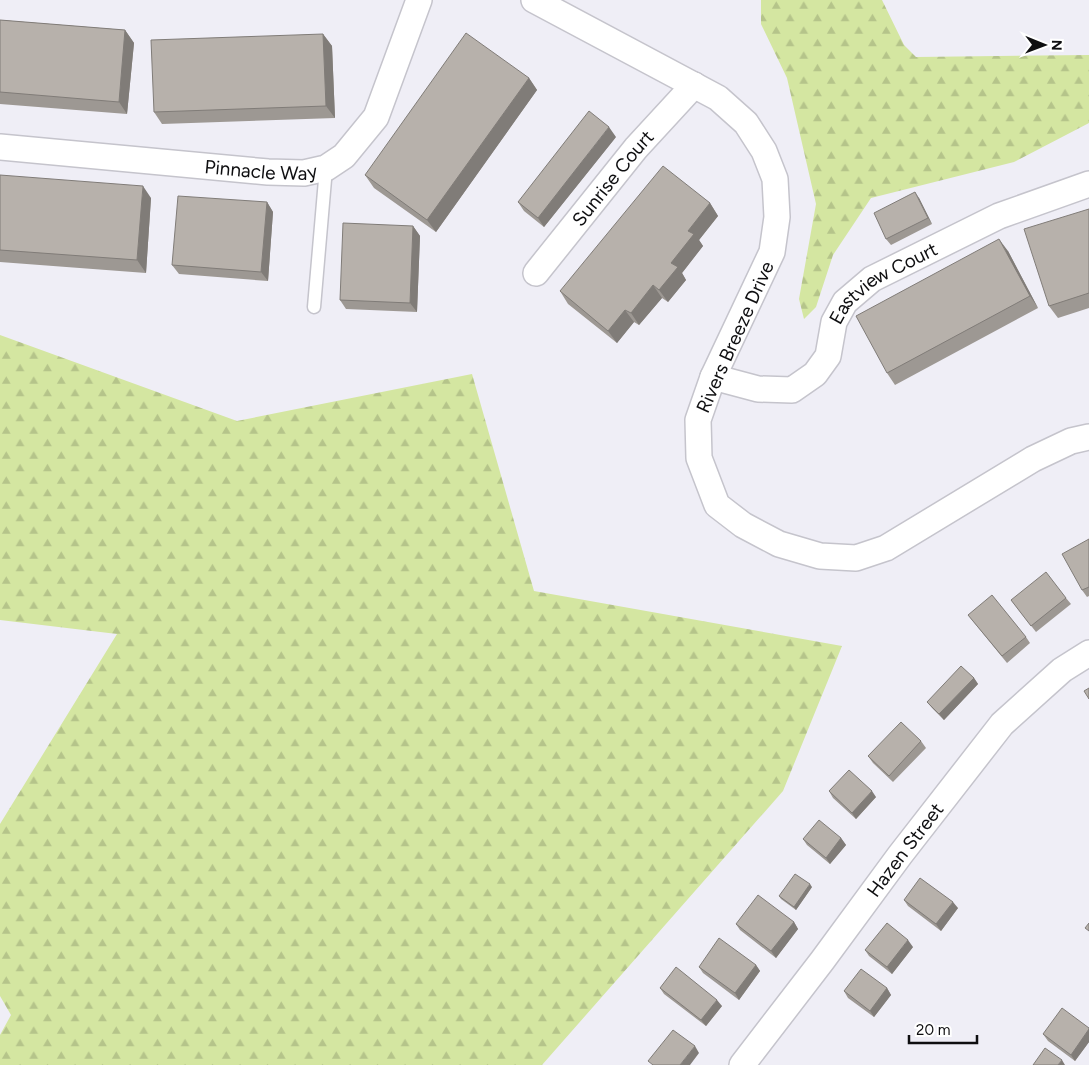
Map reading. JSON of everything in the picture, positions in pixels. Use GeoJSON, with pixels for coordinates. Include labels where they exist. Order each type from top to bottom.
{"type":"FeatureCollection","features":[{"type":"Feature","properties":{"kind":"street","name":"Pinnacle Way"},"geometry":{"type":"LineString","coordinates":[[0,147],[268,172],[304,173],[326,168],[344,156],[376,117],[419,0]]}},
{"type":"Feature","properties":{"kind":"street","name":"Rivers Breeze Drive"},"geometry":{"type":"LineString","coordinates":[[534,0],[718,98],[746,124],[764,151],[775,179],[777,217],[772,252],[713,377],[698,420],[699,458],[717,506],[743,525],[779,544],[820,556],[856,558],[886,548],[1033,459],[1071,441],[1089,437]]}},
{"type":"Feature","properties":{"kind":"street","name":"Sunrise Court"},"geometry":{"type":"LineString","coordinates":[[536,273],[636,148],[694,86]]}},
{"type":"Feature","properties":{"kind":"street","name":"Eastview Court"},"geometry":{"type":"LineString","coordinates":[[713,377],[758,389],[792,390],[815,374],[828,356],[834,322],[845,302],[872,279],[999,216],[1089,184]]}},
{"type":"Feature","properties":{"kind":"street","name":"Hazen Street"},"geometry":{"type":"LineString","coordinates":[[742,1065],[765,1032],[822,961],[900,855],[1002,724],[1062,670],[1089,653]]}},
{"type":"Feature","properties":{"kind":"lane"},"geometry":{"type":"LineString","coordinates":[[314,307],[326,168]]}},
{"type":"Feature","properties":{"kind":"green space"},"geometry":{"type":"Polygon","coordinates":[[[761,0],[882,0],[904,45],[916,57],[1089,55],[1089,123],[1014,162],[871,198],[833,255],[816,307],[804,319],[799,299],[816,204],[787,78],[761,24],[761,0]]]}},
{"type":"Feature","properties":{"kind":"green space"},"geometry":{"type":"Polygon","coordinates":[[[0,335],[237,421],[472,374],[534,591],[842,646],[783,791],[542,1065],[0,1065],[0,1035],[11,1015],[0,996],[0,824],[117,634],[0,620],[0,335]]]}},
{"type":"Feature","properties":{"kind":"building"},"geometry":{"type":"Polygon","coordinates":[[[0,20],[125,30],[119,102],[0,92],[0,20]]]}},
{"type":"Feature","properties":{"kind":"building"},"geometry":{"type":"Polygon","coordinates":[[[466,33],[529,78],[427,220],[365,175],[466,33]]]}},
{"type":"Feature","properties":{"kind":"building"},"geometry":{"type":"Polygon","coordinates":[[[323,34],[326,106],[154,112],[151,40],[323,34]]]}},
{"type":"Feature","properties":{"kind":"building"},"geometry":{"type":"Polygon","coordinates":[[[589,111],[609,127],[538,218],[518,202],[589,111]]]}},
{"type":"Feature","properties":{"kind":"building"},"geometry":{"type":"Polygon","coordinates":[[[663,166],[710,203],[688,231],[694,234],[671,263],[678,267],[659,290],[653,285],[631,313],[625,310],[608,331],[560,291],[663,166]]]}},
{"type":"Feature","properties":{"kind":"building"},"geometry":{"type":"Polygon","coordinates":[[[0,175],[143,186],[137,260],[0,250],[0,175]]]}},
{"type":"Feature","properties":{"kind":"building"},"geometry":{"type":"Polygon","coordinates":[[[915,192],[928,218],[886,239],[874,213],[915,192]]]}},
{"type":"Feature","properties":{"kind":"building"},"geometry":{"type":"Polygon","coordinates":[[[178,196],[267,202],[261,272],[172,265],[178,196]]]}},
{"type":"Feature","properties":{"kind":"building"},"geometry":{"type":"Polygon","coordinates":[[[1089,209],[1089,293],[1049,306],[1024,229],[1089,209]]]}},
{"type":"Feature","properties":{"kind":"building"},"geometry":{"type":"Polygon","coordinates":[[[343,223],[413,226],[410,303],[340,300],[343,223]]]}},
{"type":"Feature","properties":{"kind":"building"},"geometry":{"type":"Polygon","coordinates":[[[999,239],[1030,296],[887,373],[856,316],[999,239]]]}},
{"type":"Feature","properties":{"kind":"building"},"geometry":{"type":"Polygon","coordinates":[[[1089,539],[1089,587],[1082,590],[1062,554],[1089,539]]]}},
{"type":"Feature","properties":{"kind":"building"},"geometry":{"type":"Polygon","coordinates":[[[1046,572],[1066,598],[1031,626],[1011,600],[1046,572]]]}},
{"type":"Feature","properties":{"kind":"building"},"geometry":{"type":"Polygon","coordinates":[[[992,595],[1026,637],[1002,656],[968,615],[992,595]]]}},
{"type":"Feature","properties":{"kind":"building"},"geometry":{"type":"Polygon","coordinates":[[[961,666],[974,678],[939,714],[927,702],[961,666]]]}},
{"type":"Feature","properties":{"kind":"building"},"geometry":{"type":"Polygon","coordinates":[[[1089,688],[1089,699],[1084,691],[1089,688]]]}},
{"type":"Feature","properties":{"kind":"building"},"geometry":{"type":"Polygon","coordinates":[[[901,722],[921,741],[889,776],[868,756],[901,722]]]}},
{"type":"Feature","properties":{"kind":"building"},"geometry":{"type":"Polygon","coordinates":[[[849,770],[872,791],[852,813],[829,791],[849,770]]]}},
{"type":"Feature","properties":{"kind":"building"},"geometry":{"type":"Polygon","coordinates":[[[819,820],[841,838],[826,858],[803,839],[819,820]]]}},
{"type":"Feature","properties":{"kind":"building"},"geometry":{"type":"Polygon","coordinates":[[[795,874],[810,884],[794,907],[779,896],[795,874]]]}},
{"type":"Feature","properties":{"kind":"building"},"geometry":{"type":"Polygon","coordinates":[[[920,878],[953,902],[936,924],[904,900],[920,878]]]}},
{"type":"Feature","properties":{"kind":"building"},"geometry":{"type":"Polygon","coordinates":[[[758,895],[794,922],[771,951],[736,924],[758,895]]]}},
{"type":"Feature","properties":{"kind":"building"},"geometry":{"type":"Polygon","coordinates":[[[887,923],[908,940],[887,967],[865,950],[887,923]]]}},
{"type":"Feature","properties":{"kind":"building"},"geometry":{"type":"Polygon","coordinates":[[[1089,923],[1089,931],[1085,928],[1089,923]]]}},
{"type":"Feature","properties":{"kind":"building"},"geometry":{"type":"Polygon","coordinates":[[[719,938],[756,965],[735,993],[699,967],[719,938]]]}},
{"type":"Feature","properties":{"kind":"building"},"geometry":{"type":"Polygon","coordinates":[[[676,967],[717,1000],[701,1020],[660,988],[676,967]]]}},
{"type":"Feature","properties":{"kind":"building"},"geometry":{"type":"Polygon","coordinates":[[[861,969],[887,988],[870,1011],[844,991],[861,969]]]}},
{"type":"Feature","properties":{"kind":"building"},"geometry":{"type":"Polygon","coordinates":[[[1062,1008],[1089,1028],[1071,1055],[1043,1034],[1062,1008]]]}},
{"type":"Feature","properties":{"kind":"building"},"geometry":{"type":"Polygon","coordinates":[[[673,1030],[695,1046],[680,1065],[653,1065],[648,1061],[673,1030]]]}},
{"type":"Feature","properties":{"kind":"building"},"geometry":{"type":"Polygon","coordinates":[[[1045,1048],[1062,1060],[1058,1065],[1033,1065],[1045,1048]]]}}]}
